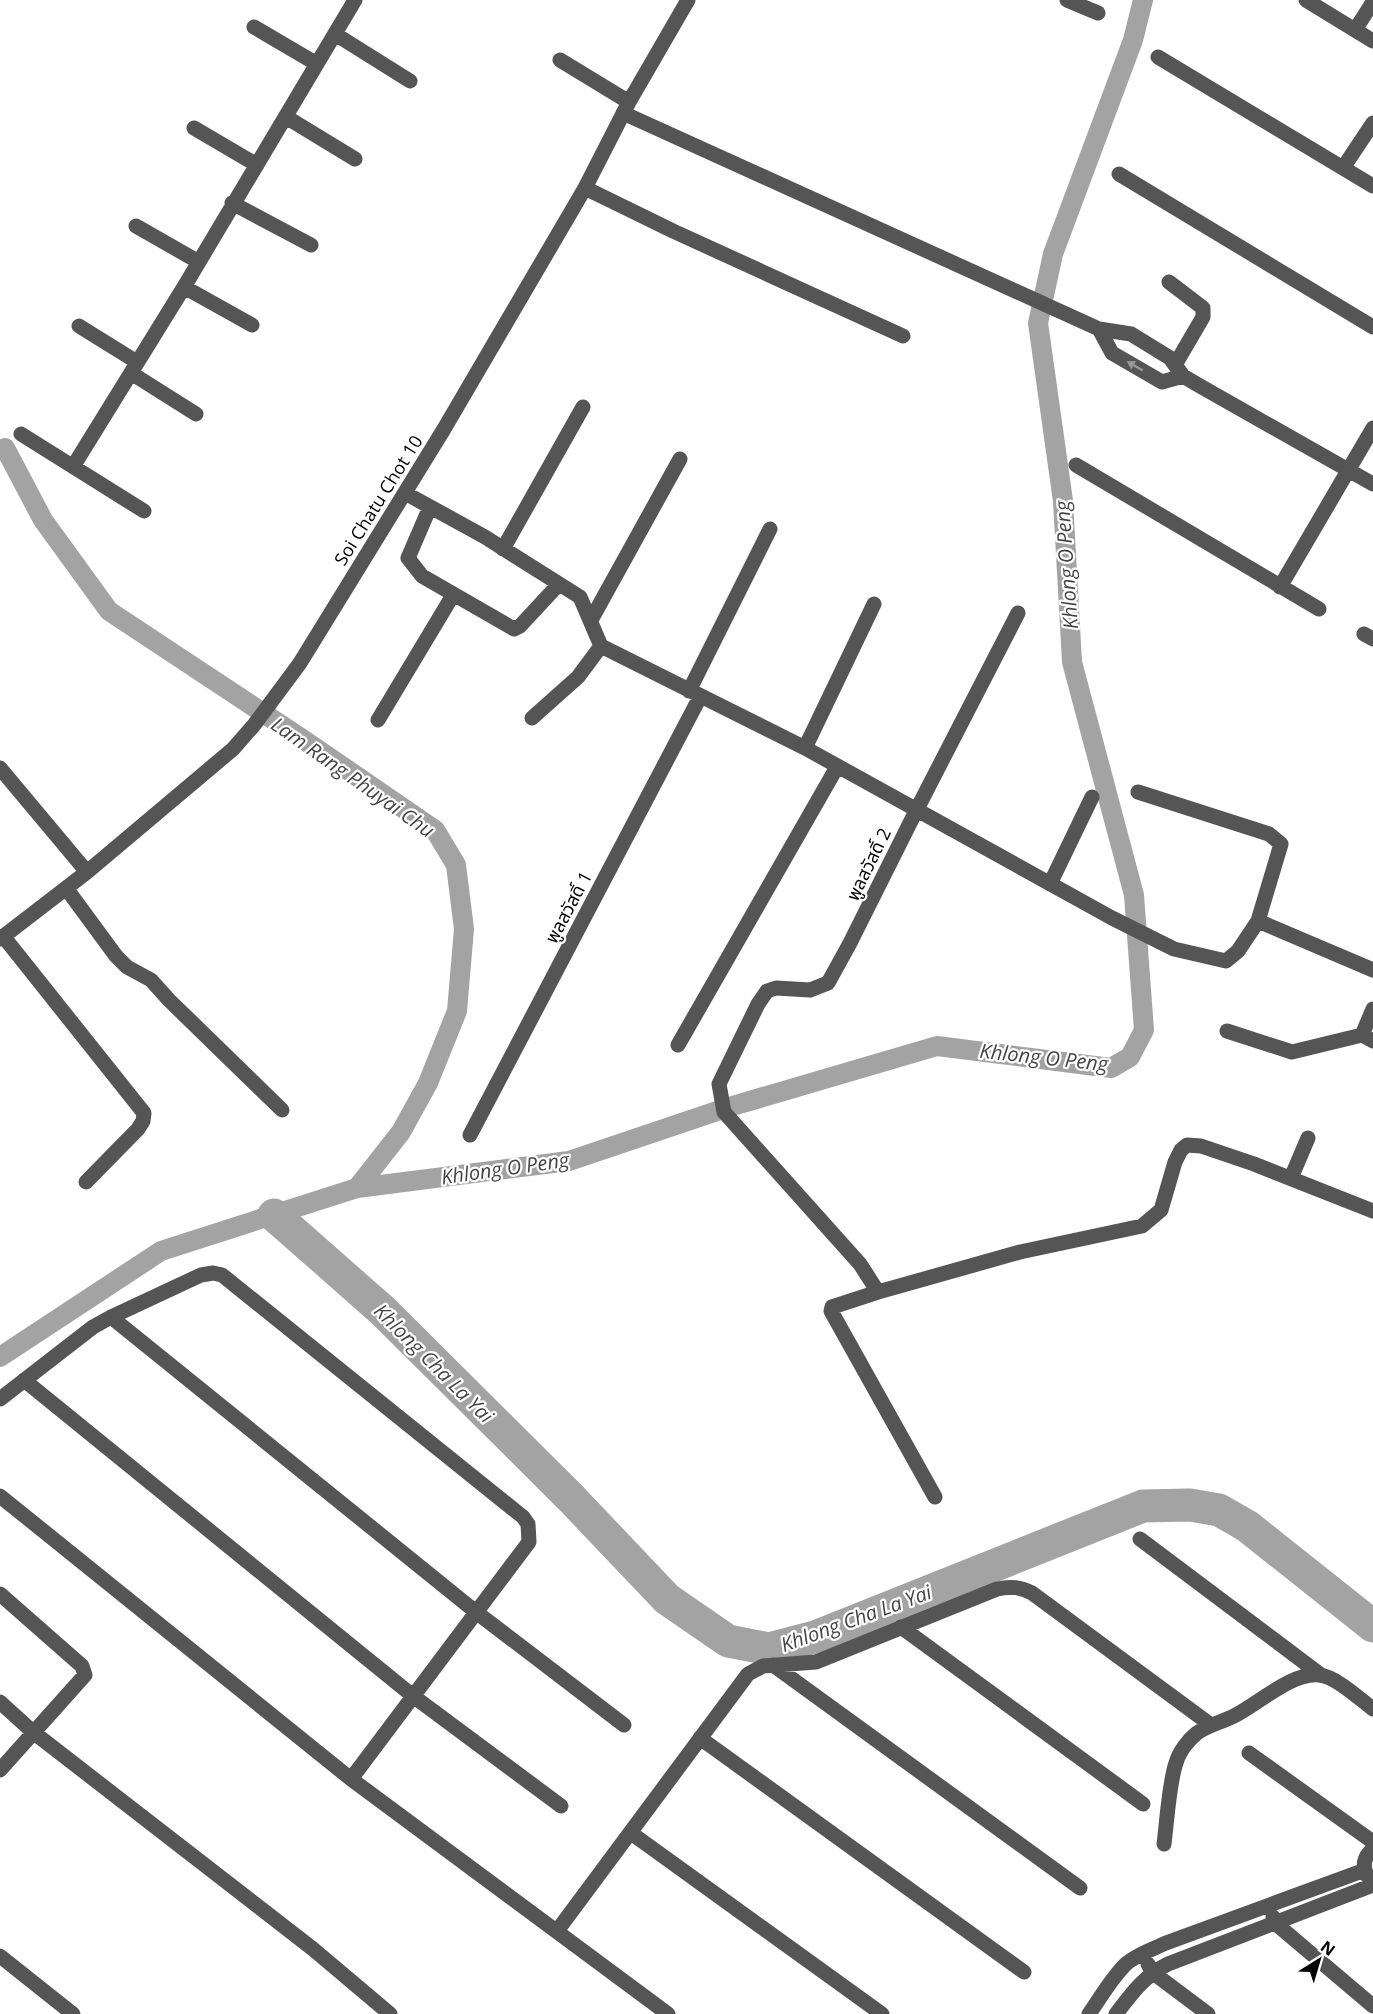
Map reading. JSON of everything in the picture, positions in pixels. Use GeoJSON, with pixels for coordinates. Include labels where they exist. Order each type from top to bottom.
{"type":"FeatureCollection","features":[{"type":"Feature","properties":{"kind":"street"},"geometry":{"type":"LineString","coordinates":[[74,465],[184,287],[355,0]]}},
{"type":"Feature","properties":{"kind":"street","name":"Soi Chatu Chot 10"},"geometry":{"type":"LineString","coordinates":[[2,938],[87,872],[233,749],[300,663],[405,493],[585,188],[626,107],[688,0]]}},
{"type":"Feature","properties":{"kind":"street"},"geometry":{"type":"LineString","coordinates":[[1067,0],[1098,13]]}},
{"type":"Feature","properties":{"kind":"street"},"geometry":{"type":"LineString","coordinates":[[1306,0],[1373,41]]}},
{"type":"Feature","properties":{"kind":"street"},"geometry":{"type":"LineString","coordinates":[[1355,30],[1373,2]]}},
{"type":"Feature","properties":{"kind":"street"},"geometry":{"type":"LineString","coordinates":[[254,27],[317,64]]}},
{"type":"Feature","properties":{"kind":"street"},"geometry":{"type":"LineString","coordinates":[[335,34],[410,81]]}},
{"type":"Feature","properties":{"kind":"street"},"geometry":{"type":"LineString","coordinates":[[1158,57],[1373,186]]}},
{"type":"Feature","properties":{"kind":"street"},"geometry":{"type":"LineString","coordinates":[[560,60],[626,107],[1093,326],[1131,334],[1170,358],[1179,370],[1373,484]]}},
{"type":"Feature","properties":{"kind":"street"},"geometry":{"type":"LineString","coordinates":[[286,117],[355,159]]}},
{"type":"Feature","properties":{"kind":"street"},"geometry":{"type":"LineString","coordinates":[[1343,168],[1373,123]]}},
{"type":"Feature","properties":{"kind":"street"},"geometry":{"type":"LineString","coordinates":[[194,129],[256,165]]}},
{"type":"Feature","properties":{"kind":"street"},"geometry":{"type":"LineString","coordinates":[[1119,174],[1373,327]]}},
{"type":"Feature","properties":{"kind":"street"},"geometry":{"type":"LineString","coordinates":[[585,188],[673,231],[903,336]]}},
{"type":"Feature","properties":{"kind":"street"},"geometry":{"type":"LineString","coordinates":[[232,203],[311,245]]}},
{"type":"Feature","properties":{"kind":"street"},"geometry":{"type":"LineString","coordinates":[[136,226],[199,262]]}},
{"type":"Feature","properties":{"kind":"street"},"geometry":{"type":"LineString","coordinates":[[1093,326],[1112,353],[1162,382],[1179,370],[1203,317],[1203,308],[1170,282]]}},
{"type":"Feature","properties":{"kind":"street"},"geometry":{"type":"LineString","coordinates":[[184,287],[252,325]]}},
{"type":"Feature","properties":{"kind":"street"},"geometry":{"type":"LineString","coordinates":[[80,326],[196,414]]}},
{"type":"Feature","properties":{"kind":"street"},"geometry":{"type":"LineString","coordinates":[[503,549],[583,407]]}},
{"type":"Feature","properties":{"kind":"street"},"geometry":{"type":"LineString","coordinates":[[1280,586],[1373,428]]}},
{"type":"Feature","properties":{"kind":"street"},"geometry":{"type":"LineString","coordinates":[[21,434],[74,465],[144,511]]}},
{"type":"Feature","properties":{"kind":"street"},"geometry":{"type":"LineString","coordinates":[[591,620],[680,459]]}},
{"type":"Feature","properties":{"kind":"street"},"geometry":{"type":"LineString","coordinates":[[1076,465],[1319,609]]}},
{"type":"Feature","properties":{"kind":"street"},"geometry":{"type":"LineString","coordinates":[[405,493],[503,549],[580,597],[602,646],[805,748],[1112,918],[1174,949],[1226,961],[1238,951],[1258,921],[1281,844],[1269,834],[1138,792]]}},
{"type":"Feature","properties":{"kind":"street"},"geometry":{"type":"LineString","coordinates":[[430,507],[408,558],[422,576],[453,595],[514,629],[520,626],[559,584]]}},
{"type":"Feature","properties":{"kind":"street","name":"พูลสวัสดิ์ 1"},"geometry":{"type":"LineString","coordinates":[[470,1135],[695,694],[770,530]]}},
{"type":"Feature","properties":{"kind":"street"},"geometry":{"type":"LineString","coordinates":[[378,720],[453,595]]}},
{"type":"Feature","properties":{"kind":"street"},"geometry":{"type":"LineString","coordinates":[[805,748],[874,604]]}},
{"type":"Feature","properties":{"kind":"street","name":"พูลสวัสดิ์ 2"},"geometry":{"type":"LineString","coordinates":[[878,1292],[860,1264],[724,1112],[719,1084],[758,1004],[767,991],[785,987],[810,990],[828,983],[1018,613]]}},
{"type":"Feature","properties":{"kind":"street"},"geometry":{"type":"LineString","coordinates":[[532,718],[578,677],[602,646]]}},
{"type":"Feature","properties":{"kind":"street"},"geometry":{"type":"LineString","coordinates":[[678,1045],[837,767]]}},
{"type":"Feature","properties":{"kind":"street"},"geometry":{"type":"LineString","coordinates":[[0,768],[87,872]]}},
{"type":"Feature","properties":{"kind":"street"},"geometry":{"type":"LineString","coordinates":[[1050,884],[1092,797]]}},
{"type":"Feature","properties":{"kind":"street"},"geometry":{"type":"LineString","coordinates":[[66,888],[116,956],[127,967],[152,980],[169,1000],[282,1110]]}},
{"type":"Feature","properties":{"kind":"street"},"geometry":{"type":"LineString","coordinates":[[1258,921],[1373,970]]}},
{"type":"Feature","properties":{"kind":"street"},"geometry":{"type":"LineString","coordinates":[[2,938],[144,1113],[143,1121],[138,1129],[86,1182]]}},
{"type":"Feature","properties":{"kind":"street"},"geometry":{"type":"LineString","coordinates":[[1227,1031],[1292,1052],[1368,1038],[1373,1010]]}},
{"type":"Feature","properties":{"kind":"street"},"geometry":{"type":"LineString","coordinates":[[1291,1178],[1308,1138]]}},
{"type":"Feature","properties":{"kind":"street"},"geometry":{"type":"LineString","coordinates":[[935,1497],[831,1311],[832,1307],[1020,1252],[1143,1227],[1161,1210],[1174,1162],[1187,1145],[1202,1146],[1373,1211]]}},
{"type":"Feature","properties":{"kind":"street"},"geometry":{"type":"LineString","coordinates":[[0,1399],[93,1328],[111,1317],[201,1275],[213,1273],[222,1275],[524,1517],[528,1524],[529,1542],[351,1779]]}},
{"type":"Feature","properties":{"kind":"street"},"geometry":{"type":"LineString","coordinates":[[111,1317],[476,1612],[624,1725]]}},
{"type":"Feature","properties":{"kind":"street"},"geometry":{"type":"LineString","coordinates":[[24,1380],[413,1696],[561,1806]]}},
{"type":"Feature","properties":{"kind":"street"},"geometry":{"type":"LineString","coordinates":[[0,1496],[351,1779],[668,2014]]}},
{"type":"Feature","properties":{"kind":"street"},"geometry":{"type":"LineString","coordinates":[[1140,1539],[1321,1675]]}},
{"type":"Feature","properties":{"kind":"street"},"geometry":{"type":"LineString","coordinates":[[557,1931],[748,1674],[763,1666],[816,1662],[997,1588],[1021,1588],[1032,1593],[1211,1725]]}},
{"type":"Feature","properties":{"kind":"street"},"geometry":{"type":"LineString","coordinates":[[0,1594],[85,1670],[81,1681],[0,1770]]}},
{"type":"Feature","properties":{"kind":"street"},"geometry":{"type":"LineString","coordinates":[[900,1627],[1143,1804]]}},
{"type":"Feature","properties":{"kind":"street"},"geometry":{"type":"LineString","coordinates":[[774,1665],[1080,1887]]}},
{"type":"Feature","properties":{"kind":"street"},"geometry":{"type":"LineString","coordinates":[[1164,1844],[1176,1762],[1184,1747],[1195,1735],[1211,1725],[1234,1716],[1292,1681],[1309,1675],[1331,1678],[1373,1709]]}},
{"type":"Feature","properties":{"kind":"street"},"geometry":{"type":"LineString","coordinates":[[0,1702],[33,1732],[305,1943],[390,2014]]}},
{"type":"Feature","properties":{"kind":"street"},"geometry":{"type":"LineString","coordinates":[[700,1738],[1024,1972]]}},
{"type":"Feature","properties":{"kind":"street"},"geometry":{"type":"LineString","coordinates":[[1249,1753],[1373,1842]]}},
{"type":"Feature","properties":{"kind":"street"},"geometry":{"type":"LineString","coordinates":[[631,1833],[882,2014]]}},
{"type":"Feature","properties":{"kind":"street"},"geometry":{"type":"LineString","coordinates":[[1370,1879],[1365,1858],[1373,1849]]}},
{"type":"Feature","properties":{"kind":"street"},"geometry":{"type":"LineString","coordinates":[[1089,2014],[1119,1972],[1127,1963],[1142,1954],[1166,1943],[1269,1906],[1370,1879]]}},
{"type":"Feature","properties":{"kind":"street"},"geometry":{"type":"LineString","coordinates":[[1116,2014],[1137,1986],[1152,1972],[1178,1959],[1275,1923],[1370,1879]]}},
{"type":"Feature","properties":{"kind":"street"},"geometry":{"type":"LineString","coordinates":[[1269,1906],[1275,1923],[1373,2006]]}},
{"type":"Feature","properties":{"kind":"street"},"geometry":{"type":"LineString","coordinates":[[1142,1954],[1152,1972],[1209,2014]]}},
{"type":"Feature","properties":{"kind":"street"},"geometry":{"type":"LineString","coordinates":[[0,1956],[73,2014]]}},
{"type":"Feature","properties":{"kind":"waterway","name":"Khlong O Peng"},"geometry":{"type":"LineString","coordinates":[[0,1357],[161,1251],[357,1188],[569,1161],[729,1107],[937,1046],[1111,1068],[1130,1057],[1144,1030],[1134,895],[1072,662],[1063,501],[1038,323],[1053,254],[1133,40],[1143,0]]}},
{"type":"Feature","properties":{"kind":"waterway","name":"Lam Rang Phuyai Chu"},"geometry":{"type":"LineString","coordinates":[[5,448],[43,520],[109,611],[435,830],[456,865],[464,929],[457,1011],[428,1083],[401,1132],[357,1188]]}},
{"type":"Feature","properties":{"kind":"waterway","name":"Khlong Cha La Yai"},"geometry":{"type":"LineString","coordinates":[[274,1215],[383,1311],[572,1499],[667,1599],[728,1641],[769,1649],[815,1637],[1143,1506],[1190,1505],[1219,1510],[1247,1526],[1373,1626]]}}]}
